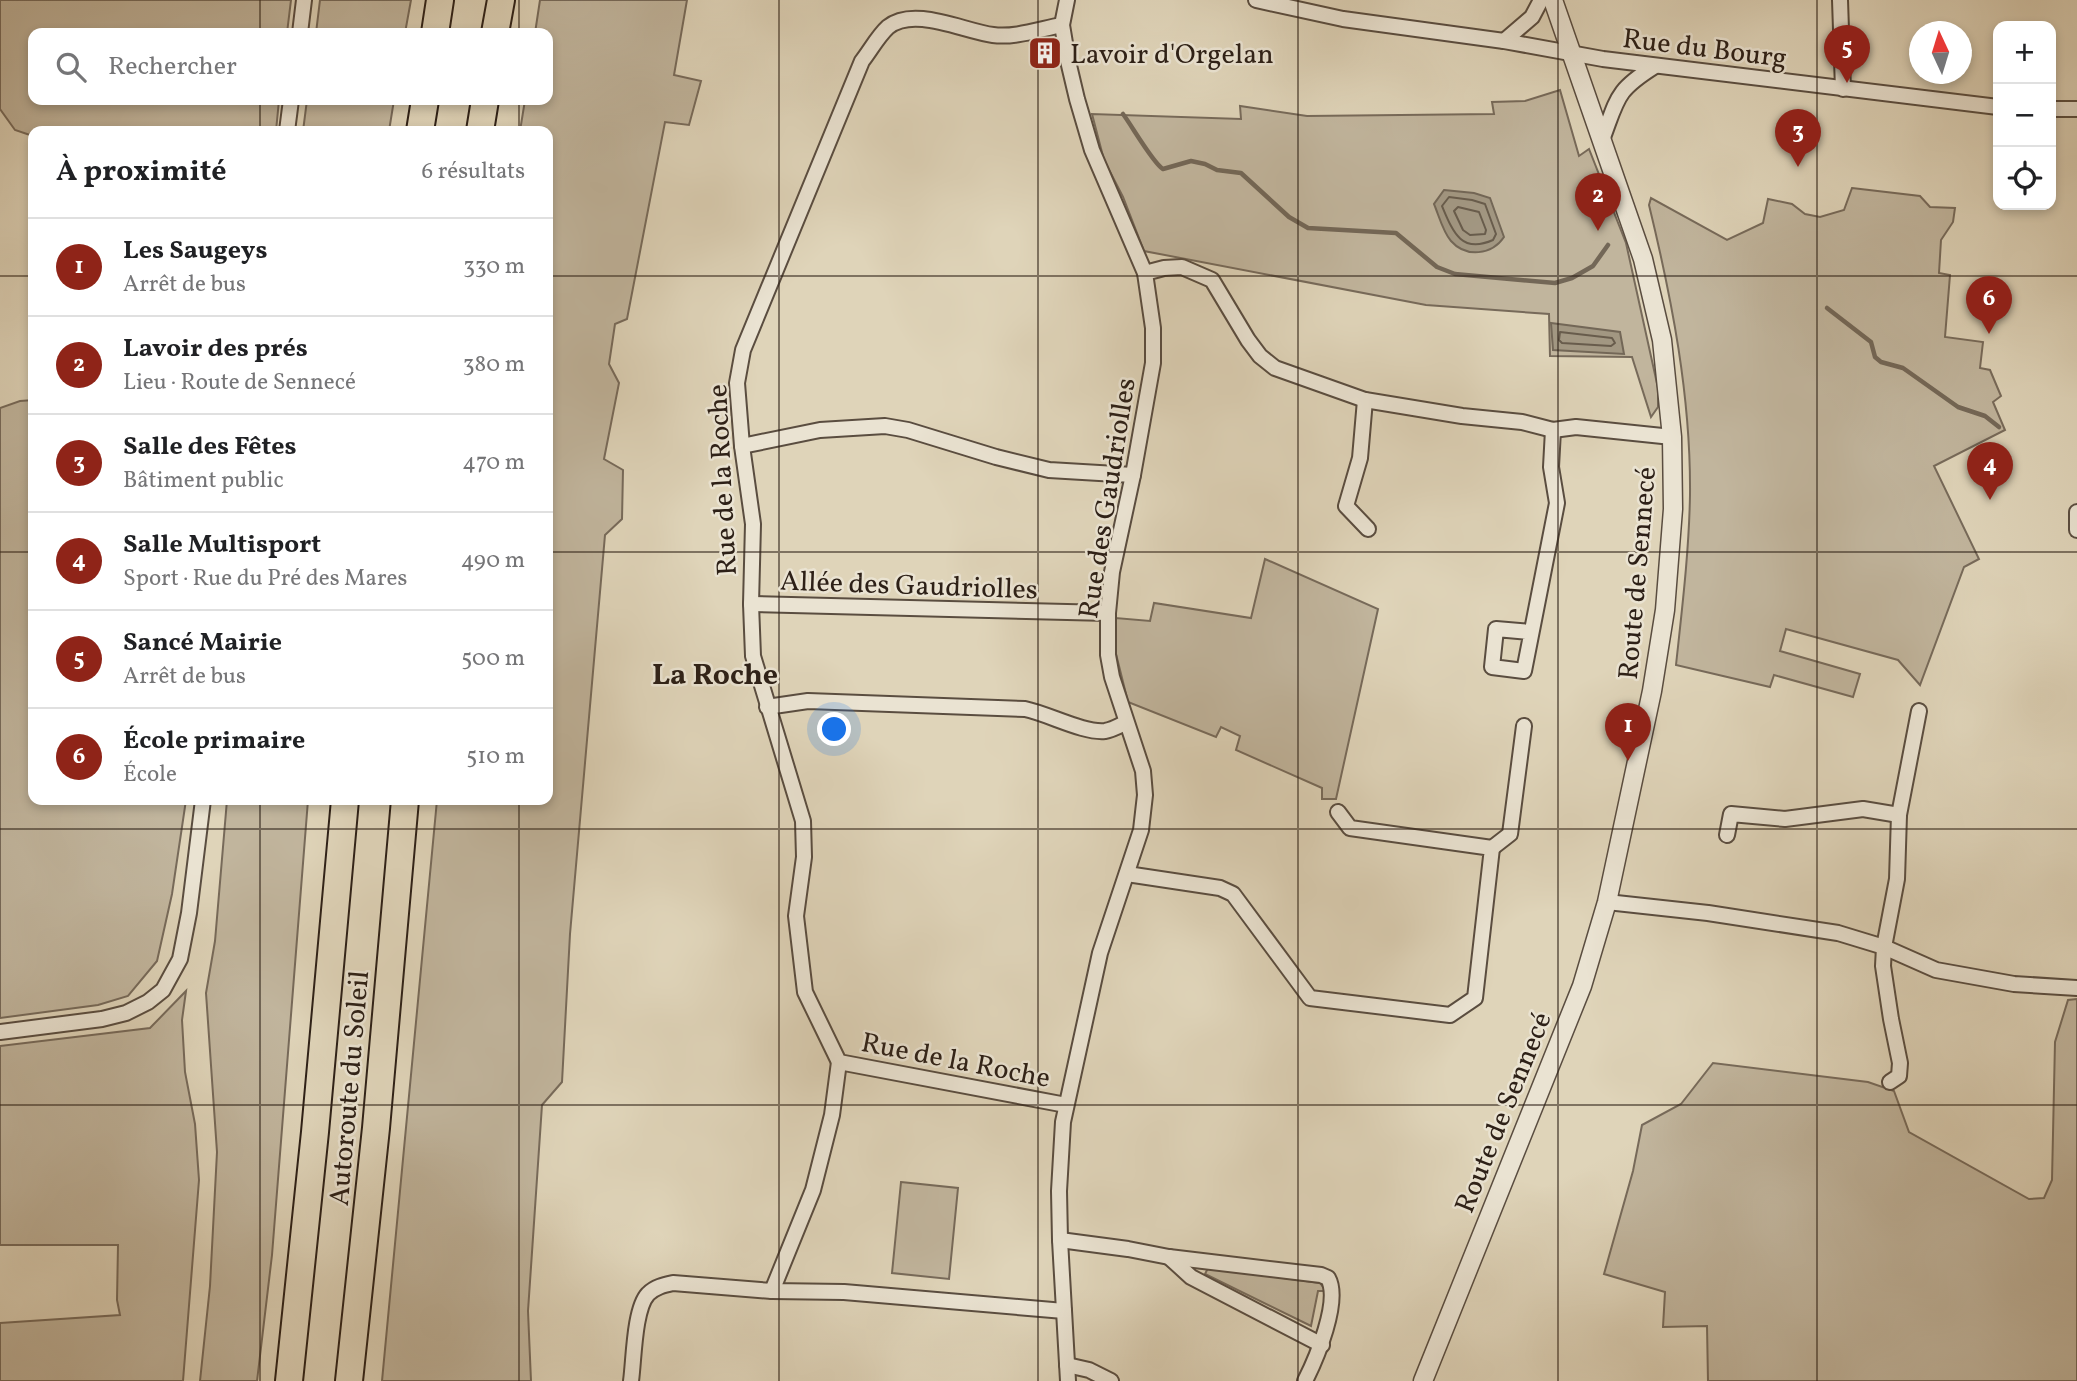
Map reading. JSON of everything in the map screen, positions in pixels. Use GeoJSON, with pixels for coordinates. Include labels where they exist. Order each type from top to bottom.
{"type":"FeatureCollection","features":[{"type":"Feature","properties":{"kind":"highway"},"geometry":{"type":"LineString","coordinates":[[436,28],[440,0]]}},
{"type":"Feature","properties":{"kind":"highway"},"geometry":{"type":"LineString","coordinates":[[496,28],[501,0]]}},
{"type":"Feature","properties":{"kind":"highway"},"geometry":{"type":"LineString","coordinates":[[421,126],[424,105]]}},
{"type":"Feature","properties":{"kind":"highway"},"geometry":{"type":"LineString","coordinates":[[481,126],[484,105]]}},
{"type":"Feature","properties":{"kind":"highway","name":"Autoroute du Soleil"},"geometry":{"type":"LineString","coordinates":[[289,1381],[345,805]]}},
{"type":"Feature","properties":{"kind":"highway","name":"Autoroute du Soleil"},"geometry":{"type":"LineString","coordinates":[[349,1381],[376,1128],[405,805]]}},
{"type":"Feature","properties":{"kind":"street"},"geometry":{"type":"LineString","coordinates":[[301,28],[304,0]]}},
{"type":"Feature","properties":{"kind":"street","name":"Rue des Gaudriolles"},"geometry":{"type":"LineString","coordinates":[[1067,0],[1062,25],[1068,61],[1092,150],[1145,273],[1153,328],[1153,363],[1112,572],[1108,613],[1108,655],[1112,677],[1143,771],[1145,795],[1141,830],[1100,953],[1066,1105],[1060,1158],[1060,1240],[1068,1381]]}},
{"type":"Feature","properties":{"kind":"street","name":"Rue du Bourg"},"geometry":{"type":"LineString","coordinates":[[1256,0],[1343,19],[1504,41],[1655,66],[1993,106]]}},
{"type":"Feature","properties":{"kind":"street"},"geometry":{"type":"LineString","coordinates":[[1504,41],[1532,17],[1541,0]]}},
{"type":"Feature","properties":{"kind":"street","name":"Route de Sennecé"},"geometry":{"type":"LineString","coordinates":[[1423,1381],[1582,986],[1607,902],[1652,691],[1665,610],[1673,509],[1672,438],[1662,340],[1643,259],[1553,0]]}},
{"type":"Feature","properties":{"kind":"street"},"geometry":{"type":"LineString","coordinates":[[1840,0],[1843,89]]}},
{"type":"Feature","properties":{"kind":"street","name":"Rue de la Roche"},"geometry":{"type":"LineString","coordinates":[[1062,25],[1005,36],[921,19],[900,20],[888,28],[862,61],[743,350],[737,383],[742,446],[753,524],[753,656],[803,821],[804,857],[796,916],[805,992],[839,1062],[1066,1105]]}},
{"type":"Feature","properties":{"kind":"street"},"geometry":{"type":"LineString","coordinates":[[1602,140],[1621,91],[1630,81],[1655,66]]}},
{"type":"Feature","properties":{"kind":"street"},"geometry":{"type":"LineString","coordinates":[[288,126],[290,105]]}},
{"type":"Feature","properties":{"kind":"street"},"geometry":{"type":"LineString","coordinates":[[2056,110],[2077,109]]}},
{"type":"Feature","properties":{"kind":"street"},"geometry":{"type":"LineString","coordinates":[[1145,273],[1182,267],[1212,280],[1248,340],[1260,356],[1275,368],[1365,400],[1462,416],[1522,422],[1553,430],[1576,427],[1672,438]]}},
{"type":"Feature","properties":{"kind":"street"},"geometry":{"type":"LineString","coordinates":[[1365,400],[1360,458],[1346,506],[1368,530]]}},
{"type":"Feature","properties":{"kind":"street"},"geometry":{"type":"LineString","coordinates":[[742,446],[820,430],[885,426],[1049,470],[1133,475]]}},
{"type":"Feature","properties":{"kind":"street"},"geometry":{"type":"LineString","coordinates":[[1530,632],[1556,503],[1551,467],[1553,430]]}},
{"type":"Feature","properties":{"kind":"street"},"geometry":{"type":"LineString","coordinates":[[2077,512],[2077,530]]}},
{"type":"Feature","properties":{"kind":"street","name":"Allée des Gaudriolles"},"geometry":{"type":"LineString","coordinates":[[751,604],[1108,613]]}},
{"type":"Feature","properties":{"kind":"street"},"geometry":{"type":"LineString","coordinates":[[767,707],[808,701],[1026,709],[1046,713],[1086,730],[1107,731],[1125,723]]}},
{"type":"Feature","properties":{"kind":"street"},"geometry":{"type":"LineString","coordinates":[[1890,1082],[1899,1076],[1900,1063],[1887,992],[1884,947],[1897,879],[1899,815],[1919,711]]}},
{"type":"Feature","properties":{"kind":"street"},"geometry":{"type":"LineString","coordinates":[[1127,873],[1220,888],[1233,894],[1310,998],[1450,1015],[1475,998],[1492,848],[1510,834],[1524,726]]}},
{"type":"Feature","properties":{"kind":"street"},"geometry":{"type":"LineString","coordinates":[[0,1032],[126,1013],[148,1002],[163,990],[180,959],[189,914],[202,805]]}},
{"type":"Feature","properties":{"kind":"street"},"geometry":{"type":"LineString","coordinates":[[1727,835],[1731,814],[1785,819],[1863,809],[1899,815]]}},
{"type":"Feature","properties":{"kind":"street"},"geometry":{"type":"LineString","coordinates":[[1338,812],[1350,828],[1492,848]]}},
{"type":"Feature","properties":{"kind":"street"},"geometry":{"type":"LineString","coordinates":[[1607,902],[1708,913],[1838,933],[1884,947],[1936,970],[2014,984],[2077,988]]}},
{"type":"Feature","properties":{"kind":"street"},"geometry":{"type":"LineString","coordinates":[[772,1291],[813,1190],[832,1115],[839,1062]]}},
{"type":"Feature","properties":{"kind":"street"},"geometry":{"type":"LineString","coordinates":[[1060,1240],[1328,1278],[1331,1292],[1322,1345],[1306,1381]]}},
{"type":"Feature","properties":{"kind":"street"},"geometry":{"type":"LineString","coordinates":[[1169,1257],[1191,1277],[1322,1345]]}},
{"type":"Feature","properties":{"kind":"street"},"geometry":{"type":"LineString","coordinates":[[631,1381],[640,1311],[647,1295],[659,1286],[673,1283],[772,1291],[845,1293],[1063,1311]]}},
{"type":"Feature","properties":{"kind":"street"},"geometry":{"type":"LineString","coordinates":[[1067,1365],[1089,1370],[1111,1381]]}},
{"type":"Feature","properties":{"kind":"shaded area"},"geometry":{"type":"Polygon","coordinates":[[[0,0],[291,0],[288,28],[28,28],[28,105],[279,105],[276,126],[28,126],[28,134],[15,130],[0,109],[0,0]]]}},
{"type":"Feature","properties":{"kind":"shaded area"},"geometry":{"type":"Polygon","coordinates":[[[320,0],[411,0],[406,28],[317,28],[320,0]]]}},
{"type":"Feature","properties":{"kind":"shaded area"},"geometry":{"type":"Polygon","coordinates":[[[540,0],[687,0],[674,75],[701,81],[689,125],[665,122],[627,319],[615,324],[609,364],[619,383],[604,459],[623,470],[622,519],[605,535],[570,934],[562,1082],[542,1105],[528,1311],[531,1381],[382,1381],[437,805],[553,805],[553,126],[521,126],[524,105],[553,105],[553,28],[536,28],[540,0]]]}},
{"type":"Feature","properties":{"kind":"shaded area"},"geometry":{"type":"Polygon","coordinates":[[[1560,90],[1579,156],[1589,149],[1626,243],[1658,388],[1658,407],[1651,417],[1632,357],[1550,356],[1549,314],[1426,305],[1144,251],[1123,197],[1104,160],[1092,114],[1241,119],[1240,106],[1307,116],[1494,114],[1492,102],[1525,101],[1560,90]]]}},
{"type":"Feature","properties":{"kind":"shaded area"},"geometry":{"type":"Polygon","coordinates":[[[306,105],[393,105],[390,126],[304,126],[306,105]]]}},
{"type":"Feature","properties":{"kind":"shaded area"},"geometry":{"type":"Polygon","coordinates":[[[1852,188],[1920,196],[1930,207],[1955,208],[1953,222],[1941,240],[1939,273],[1950,275],[1945,337],[1983,342],[1980,368],[1990,370],[2001,396],[1993,402],[2005,430],[1934,466],[1979,559],[1964,567],[1920,685],[1898,660],[1786,629],[1780,651],[1860,674],[1853,697],[1774,675],[1770,687],[1676,665],[1690,495],[1687,422],[1679,349],[1649,205],[1651,198],[1727,240],[1763,223],[1768,199],[1792,204],[1805,214],[1820,217],[1844,210],[1852,188]]]}},
{"type":"Feature","properties":{"kind":"shaded area"},"geometry":{"type":"Polygon","coordinates":[[[28,400],[28,805],[185,805],[172,894],[157,961],[128,996],[98,1005],[0,1018],[0,408],[28,400]]]}},
{"type":"Feature","properties":{"kind":"shaded area"},"geometry":{"type":"Polygon","coordinates":[[[1265,559],[1378,609],[1336,799],[1322,799],[1322,788],[1236,750],[1240,736],[1221,727],[1216,737],[1128,702],[1114,646],[1116,618],[1150,621],[1154,603],[1251,618],[1265,559]]]}},
{"type":"Feature","properties":{"kind":"shaded area"},"geometry":{"type":"Polygon","coordinates":[[[227,805],[308,805],[272,1255],[257,1381],[200,1381],[210,1286],[217,1152],[206,993],[215,941],[227,805]]]}},
{"type":"Feature","properties":{"kind":"shaded area"},"geometry":{"type":"Polygon","coordinates":[[[186,991],[182,1020],[185,1072],[195,1124],[199,1180],[183,1381],[0,1381],[0,1323],[120,1315],[117,1300],[118,1245],[0,1245],[0,1046],[150,1028],[186,991]]]}},
{"type":"Feature","properties":{"kind":"shaded area"},"geometry":{"type":"Polygon","coordinates":[[[2077,999],[2077,1381],[1708,1381],[1707,1326],[1663,1327],[1665,1292],[1604,1274],[1633,1171],[1642,1125],[1681,1104],[1713,1063],[1868,1082],[1894,1091],[1909,1132],[2029,1199],[2044,1198],[2052,1180],[2055,1042],[2068,1000],[2077,999]]]}},
{"type":"Feature","properties":{"kind":"shaded area"},"geometry":{"type":"Polygon","coordinates":[[[901,1182],[958,1188],[949,1279],[892,1273],[901,1182]]]}},
{"type":"Feature","properties":{"kind":"shaded area"},"geometry":{"type":"Polygon","coordinates":[[[1208,1268],[1320,1283],[1326,1291],[1318,1291],[1311,1326],[1205,1274],[1208,1268]]]}},
{"type":"Feature","properties":{"kind":"water"},"geometry":{"type":"Polygon","coordinates":[[[1444,190],[1474,193],[1490,198],[1504,237],[1499,243],[1486,251],[1471,252],[1451,241],[1443,229],[1434,204],[1444,190]]]}},
{"type":"Feature","properties":{"kind":"water"},"geometry":{"type":"Polygon","coordinates":[[[1551,323],[1620,332],[1624,354],[1553,350],[1551,323]]]}},
{"type":"Feature","properties":{"kind":"waterway"},"geometry":{"type":"LineString","coordinates":[[1123,114],[1148,152],[1163,169],[1191,161],[1217,170],[1241,173],[1289,217],[1308,228],[1396,233],[1437,267],[1455,274],[1555,283],[1572,278],[1593,266],[1608,245]]}},
{"type":"Feature","properties":{"kind":"waterway"},"geometry":{"type":"LineString","coordinates":[[1827,308],[1871,342],[1875,357],[1881,362],[1903,368],[1958,407],[1985,416],[1999,427]]}},
{"type":"Feature","properties":{"kind":"place","name":"Lavoir d'Orgelan"},"geometry":{"type":"Point","coordinates":[1045,53]}},
{"type":"Feature","properties":{"kind":"place","name":"Sancé Mairie"},"geometry":{"type":"Point","coordinates":[1847,83]}},
{"type":"Feature","properties":{"kind":"place","name":"Salle des Fêtes"},"geometry":{"type":"Point","coordinates":[1798,167]}},
{"type":"Feature","properties":{"kind":"place","name":"Lavoir des prés"},"geometry":{"type":"Point","coordinates":[1598,231]}},
{"type":"Feature","properties":{"kind":"place","name":"École primaire"},"geometry":{"type":"Point","coordinates":[1989,334]}},
{"type":"Feature","properties":{"kind":"place","name":"Salle Multisport"},"geometry":{"type":"Point","coordinates":[1990,500]}},
{"type":"Feature","properties":{"kind":"place","name":"Les Saugeys"},"geometry":{"type":"Point","coordinates":[1628,761]}},
{"type":"Feature","properties":{"kind":"district","name":"La Roche"},"geometry":{"type":"Point","coordinates":[715,674]}}]}
